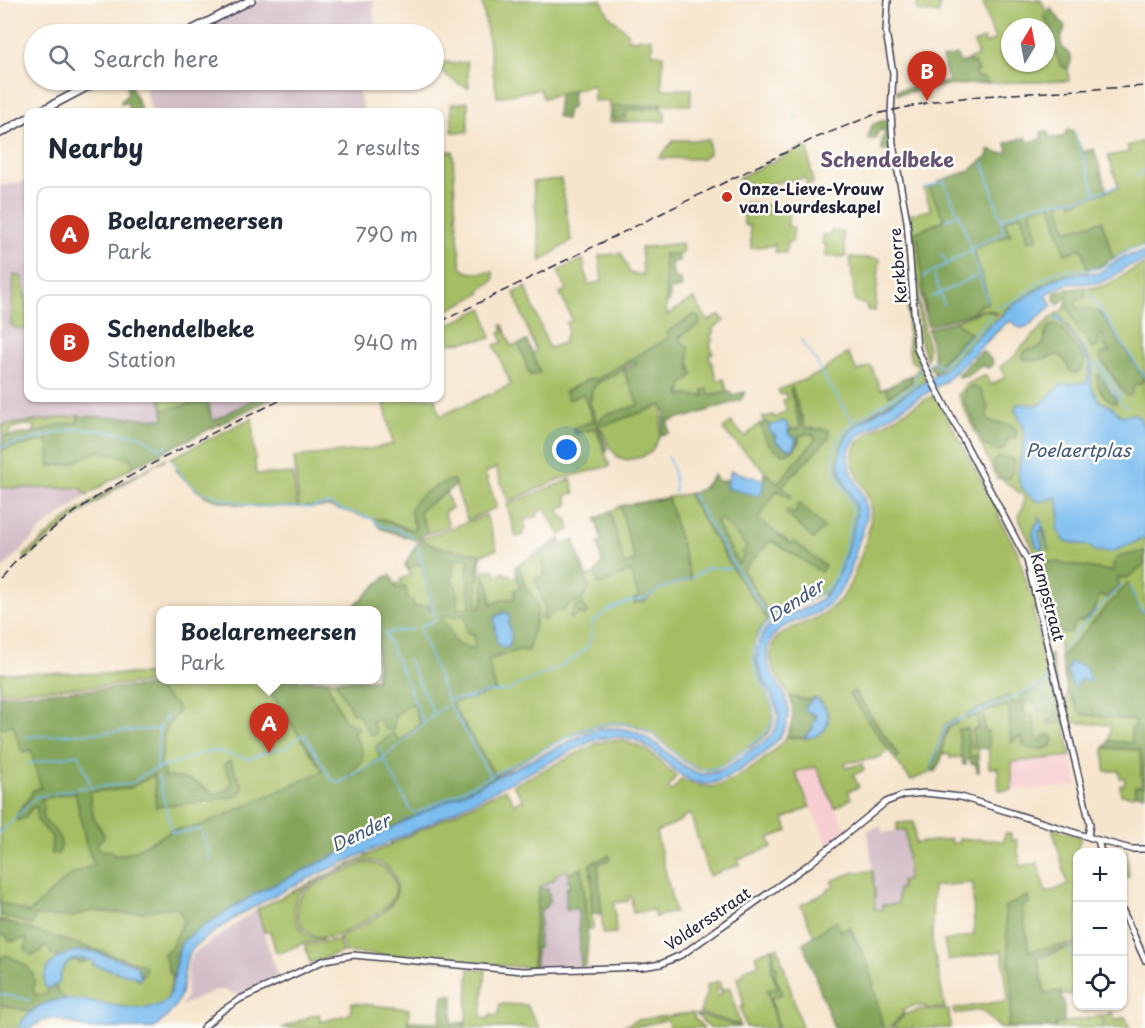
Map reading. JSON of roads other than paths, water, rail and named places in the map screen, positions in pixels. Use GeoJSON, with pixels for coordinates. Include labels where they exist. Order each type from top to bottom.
{"type":"FeatureCollection","features":[{"type":"Feature","properties":{"kind":"main road"},"geometry":{"type":"LineString","coordinates":[[204,24],[251,0]]}},
{"type":"Feature","properties":{"kind":"main road"},"geometry":{"type":"LineString","coordinates":[[47,108],[81,90]]}},
{"type":"Feature","properties":{"kind":"main road"},"geometry":{"type":"LineString","coordinates":[[0,133],[24,120]]}},
{"type":"Feature","properties":{"kind":"street","name":"Kerkborre"},"geometry":{"type":"LineString","coordinates":[[888,0],[886,32],[893,73],[893,144],[907,221],[918,349],[933,382]]}},
{"type":"Feature","properties":{"kind":"street","name":"Kampstraat"},"geometry":{"type":"LineString","coordinates":[[933,382],[1028,560],[1090,824],[1088,836]]}},
{"type":"Feature","properties":{"kind":"street","name":"Voldersstraat"},"geometry":{"type":"LineString","coordinates":[[203,1028],[219,1013],[240,999],[325,960],[343,955],[523,971],[642,967],[661,964],[686,952],[812,862],[886,802],[904,795],[942,793],[961,797],[1098,840],[1131,849],[1145,849]]}},
{"type":"Feature","properties":{"kind":"street"},"geometry":{"type":"LineString","coordinates":[[1098,840],[1100,848]]}},
{"type":"Feature","properties":{"kind":"street"},"geometry":{"type":"LineString","coordinates":[[1127,920],[1145,960]]}},
{"type":"Feature","properties":{"kind":"water","name":"Dender"},"geometry":{"type":"Polygon","coordinates":[[[1145,252],[1145,262],[1128,266],[1111,278],[1099,283],[1067,284],[1048,293],[1047,297],[1052,305],[1027,327],[1020,328],[1011,321],[1006,323],[946,381],[864,432],[853,443],[849,453],[849,464],[866,506],[864,528],[845,582],[834,599],[818,612],[779,630],[770,642],[767,650],[768,664],[785,696],[788,717],[786,727],[775,743],[752,762],[725,779],[710,784],[698,783],[676,772],[657,754],[635,740],[612,737],[590,742],[430,823],[247,910],[193,948],[185,966],[177,1003],[163,1021],[154,1028],[88,1028],[55,1018],[41,1021],[31,1028],[18,1028],[33,1010],[51,1001],[71,999],[132,1008],[150,1007],[166,1001],[172,988],[180,947],[183,941],[199,929],[255,894],[587,733],[611,728],[630,730],[646,737],[686,767],[699,773],[714,773],[732,764],[766,740],[777,725],[778,713],[774,700],[757,661],[758,645],[766,629],[780,618],[816,603],[830,589],[843,562],[854,527],[856,511],[841,475],[839,459],[843,443],[852,429],[942,371],[992,322],[1002,317],[1006,310],[1053,279],[1070,274],[1099,273],[1125,256],[1145,252]]]}},
{"type":"Feature","properties":{"kind":"water","name":"Poelaertplas"},"geometry":{"type":"Polygon","coordinates":[[[1059,315],[1092,362],[1091,386],[1100,402],[1112,407],[1121,416],[1135,414],[1139,417],[1145,430],[1145,538],[1112,552],[1095,551],[1089,546],[1065,541],[1057,529],[1060,518],[1057,497],[1039,502],[1028,495],[1019,479],[1018,470],[1025,431],[1015,410],[1017,404],[1040,405],[1060,385],[1088,382],[1090,363],[1064,323],[1056,320],[1055,318],[1059,315]]]}},
{"type":"Feature","properties":{"kind":"water"},"geometry":{"type":"Polygon","coordinates":[[[784,421],[789,426],[788,434],[796,438],[794,448],[788,449],[776,442],[776,436],[770,431],[769,426],[784,421]]]}},
{"type":"Feature","properties":{"kind":"water"},"geometry":{"type":"Polygon","coordinates":[[[731,471],[764,480],[759,496],[726,488],[731,471]]]}},
{"type":"Feature","properties":{"kind":"water"},"geometry":{"type":"Polygon","coordinates":[[[1038,514],[1044,530],[1048,550],[1042,528],[1039,532],[1043,549],[1037,547],[1034,540],[1033,531],[1039,521],[1038,514]]]}},
{"type":"Feature","properties":{"kind":"water"},"geometry":{"type":"Polygon","coordinates":[[[506,612],[510,616],[508,624],[511,638],[508,647],[503,648],[497,643],[494,619],[506,612]]]}},
{"type":"Feature","properties":{"kind":"water"},"geometry":{"type":"Polygon","coordinates":[[[1070,662],[1084,666],[1089,682],[1081,679],[1074,687],[1067,672],[1070,662]]]}},
{"type":"Feature","properties":{"kind":"water"},"geometry":{"type":"Polygon","coordinates":[[[815,698],[826,710],[828,723],[820,734],[804,738],[813,729],[814,721],[817,719],[816,715],[805,710],[815,698]]]}},
{"type":"Feature","properties":{"kind":"water"},"geometry":{"type":"Polygon","coordinates":[[[75,951],[91,951],[136,965],[141,977],[139,980],[136,977],[93,965],[94,962],[87,959],[75,959],[66,965],[59,983],[50,988],[45,987],[45,973],[52,963],[75,951]]]}},
{"type":"Feature","properties":{"kind":"waterway"},"geometry":{"type":"LineString","coordinates":[[796,115],[796,120]]}},
{"type":"Feature","properties":{"kind":"waterway"},"geometry":{"type":"LineString","coordinates":[[1075,133],[1095,192]]}},
{"type":"Feature","properties":{"kind":"waterway"},"geometry":{"type":"LineString","coordinates":[[983,162],[1001,219]]}},
{"type":"Feature","properties":{"kind":"waterway"},"geometry":{"type":"LineString","coordinates":[[1137,176],[1145,169]]}},
{"type":"Feature","properties":{"kind":"waterway"},"geometry":{"type":"LineString","coordinates":[[925,188],[944,181],[957,211]]}},
{"type":"Feature","properties":{"kind":"waterway"},"geometry":{"type":"LineString","coordinates":[[988,302],[971,249],[1004,232],[1001,219],[1034,205],[1088,197],[1118,185]]}},
{"type":"Feature","properties":{"kind":"waterway"},"geometry":{"type":"LineString","coordinates":[[946,220],[959,213],[971,248]]}},
{"type":"Feature","properties":{"kind":"waterway"},"geometry":{"type":"LineString","coordinates":[[995,308],[1012,302],[1055,272],[1100,268],[1125,252],[1145,247]]}},
{"type":"Feature","properties":{"kind":"waterway"},"geometry":{"type":"LineString","coordinates":[[923,277],[972,250]]}},
{"type":"Feature","properties":{"kind":"waterway"},"geometry":{"type":"LineString","coordinates":[[941,253],[946,263]]}},
{"type":"Feature","properties":{"kind":"waterway"},"geometry":{"type":"LineString","coordinates":[[934,275],[944,305]]}},
{"type":"Feature","properties":{"kind":"waterway"},"geometry":{"type":"LineString","coordinates":[[932,297],[976,276]]}},
{"type":"Feature","properties":{"kind":"waterway"},"geometry":{"type":"LineString","coordinates":[[1089,292],[1145,378]]}},
{"type":"Feature","properties":{"kind":"waterway"},"geometry":{"type":"LineString","coordinates":[[927,365],[933,361],[939,367],[941,366],[991,315]]}},
{"type":"Feature","properties":{"kind":"waterway"},"geometry":{"type":"LineString","coordinates":[[800,339],[817,362],[820,371]]}},
{"type":"Feature","properties":{"kind":"waterway"},"geometry":{"type":"LineString","coordinates":[[1098,362],[1122,396]]}},
{"type":"Feature","properties":{"kind":"waterway"},"geometry":{"type":"LineString","coordinates":[[1092,364],[1099,371]]}},
{"type":"Feature","properties":{"kind":"waterway"},"geometry":{"type":"LineString","coordinates":[[0,833],[36,797],[80,788],[131,784],[146,773],[213,750],[249,759],[271,750],[285,748],[302,735],[305,735],[331,779],[339,783],[380,760],[385,761],[412,812],[417,813],[580,731],[604,724],[629,724],[646,730],[679,758],[698,768],[707,770],[722,765],[765,733],[773,720],[773,708],[757,672],[754,658],[756,641],[762,629],[781,613],[826,589],[840,564],[849,532],[852,508],[835,471],[833,459],[838,439],[860,418],[914,385],[916,375],[923,368]]}},
{"type":"Feature","properties":{"kind":"waterway"},"geometry":{"type":"LineString","coordinates":[[821,372],[853,421]]}},
{"type":"Feature","properties":{"kind":"waterway"},"geometry":{"type":"LineString","coordinates":[[1100,373],[1120,401]]}},
{"type":"Feature","properties":{"kind":"waterway"},"geometry":{"type":"LineString","coordinates":[[1121,403],[1127,408]]}},
{"type":"Feature","properties":{"kind":"waterway"},"geometry":{"type":"LineString","coordinates":[[2,447],[77,428],[139,435],[160,449],[167,446]]}},
{"type":"Feature","properties":{"kind":"waterway"},"geometry":{"type":"LineString","coordinates":[[668,457],[674,473],[675,492]]}},
{"type":"Feature","properties":{"kind":"waterway"},"geometry":{"type":"LineString","coordinates":[[172,459],[190,484],[215,497],[236,502]]}},
{"type":"Feature","properties":{"kind":"waterway"},"geometry":{"type":"LineString","coordinates":[[692,495],[738,572],[770,618]]}},
{"type":"Feature","properties":{"kind":"waterway"},"geometry":{"type":"LineString","coordinates":[[237,502],[256,507],[296,507]]}},
{"type":"Feature","properties":{"kind":"waterway"},"geometry":{"type":"LineString","coordinates":[[299,507],[313,508],[329,504],[371,518],[381,526],[393,528],[414,537]]}},
{"type":"Feature","properties":{"kind":"waterway"},"geometry":{"type":"LineString","coordinates":[[417,544],[435,617],[435,620],[420,627]]}},
{"type":"Feature","properties":{"kind":"waterway"},"geometry":{"type":"LineString","coordinates":[[692,578],[709,567],[730,569]]}},
{"type":"Feature","properties":{"kind":"waterway"},"geometry":{"type":"LineString","coordinates":[[510,691],[514,687],[565,664],[582,652],[588,645],[593,622],[607,611],[630,601],[645,599],[658,590],[689,579]]}},
{"type":"Feature","properties":{"kind":"waterway"},"geometry":{"type":"LineString","coordinates":[[1076,632],[1122,584]]}},
{"type":"Feature","properties":{"kind":"waterway"},"geometry":{"type":"LineString","coordinates":[[1129,585],[1141,611],[1145,612]]}},
{"type":"Feature","properties":{"kind":"waterway"},"geometry":{"type":"LineString","coordinates":[[413,629],[385,633],[418,709]]}},
{"type":"Feature","properties":{"kind":"waterway"},"geometry":{"type":"LineString","coordinates":[[420,630],[448,701],[490,776]]}},
{"type":"Feature","properties":{"kind":"waterway"},"geometry":{"type":"LineString","coordinates":[[1071,639],[1075,634]]}},
{"type":"Feature","properties":{"kind":"waterway"},"geometry":{"type":"LineString","coordinates":[[1060,652],[1070,641]]}},
{"type":"Feature","properties":{"kind":"waterway"},"geometry":{"type":"LineString","coordinates":[[383,759],[434,714],[408,659]]}},
{"type":"Feature","properties":{"kind":"waterway"},"geometry":{"type":"LineString","coordinates":[[930,770],[946,725],[1046,683],[1050,668]]}},
{"type":"Feature","properties":{"kind":"waterway"},"geometry":{"type":"LineString","coordinates":[[451,700],[470,698],[487,692],[508,691]]}},
{"type":"Feature","properties":{"kind":"waterway"},"geometry":{"type":"LineString","coordinates":[[435,714],[445,706]]}},
{"type":"Feature","properties":{"kind":"waterway"},"geometry":{"type":"LineString","coordinates":[[418,712],[424,724]]}},
{"type":"Feature","properties":{"kind":"waterway"},"geometry":{"type":"LineString","coordinates":[[159,729],[168,715]]}},
{"type":"Feature","properties":{"kind":"waterway"},"geometry":{"type":"LineString","coordinates":[[26,737],[159,729],[157,769]]}},
{"type":"Feature","properties":{"kind":"waterway"},"geometry":{"type":"LineString","coordinates":[[378,748],[384,757]]}},
{"type":"Feature","properties":{"kind":"waterway"},"geometry":{"type":"LineString","coordinates":[[27,764],[79,754],[90,784]]}},
{"type":"Feature","properties":{"kind":"waterway"},"geometry":{"type":"LineString","coordinates":[[158,776],[172,832],[200,829],[207,844],[210,861]]}},
{"type":"Feature","properties":{"kind":"waterway"},"geometry":{"type":"LineString","coordinates":[[1070,950],[1073,956]]}},
{"type":"Feature","properties":{"kind":"waterway"},"geometry":{"type":"LineString","coordinates":[[0,994],[30,1000]]}},
{"type":"Feature","properties":{"kind":"railway"},"geometry":{"type":"LineString","coordinates":[[444,320],[813,139],[876,114],[935,101],[980,96],[1145,86]]}},
{"type":"Feature","properties":{"kind":"railway"},"geometry":{"type":"LineString","coordinates":[[0,578],[31,547],[98,496],[170,454],[277,402]]}},
{"type":"Feature","properties":{"kind":"place","name":"Schendelbeke"},"geometry":{"type":"Point","coordinates":[927,101]}},
{"type":"Feature","properties":{"kind":"place","name":"Onze-Lieve-Vrouw van Lourdeskapel"},"geometry":{"type":"Point","coordinates":[727,197]}},
{"type":"Feature","properties":{"kind":"place","name":"Boelaremeersen"},"geometry":{"type":"Point","coordinates":[269,753]}},
{"type":"Feature","properties":{"kind":"district","name":"Schendelbeke"},"geometry":{"type":"Point","coordinates":[887,159]}}]}
